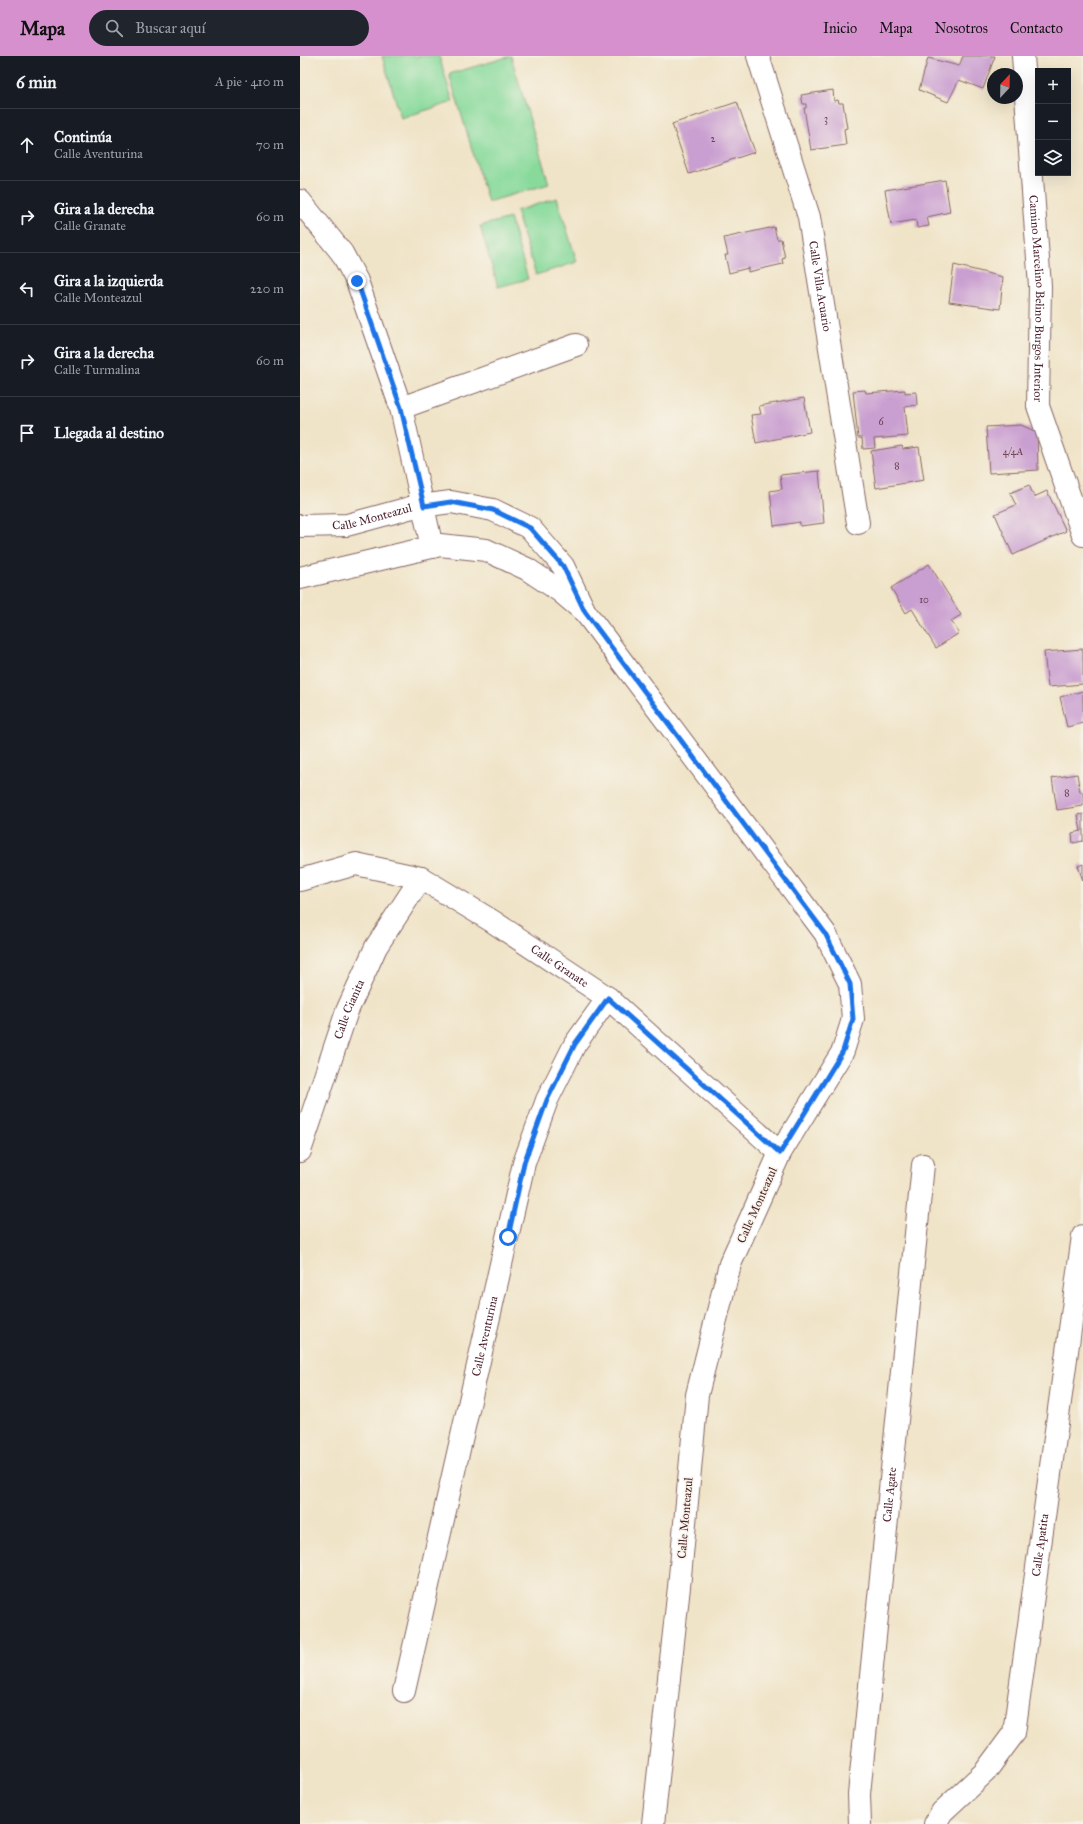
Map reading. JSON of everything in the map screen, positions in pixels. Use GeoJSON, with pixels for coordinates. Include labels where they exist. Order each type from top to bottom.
{"type":"FeatureCollection","features":[{"type":"Feature","properties":{"kind":"street","name":"Calle Villa Acuario"},"geometry":{"type":"LineString","coordinates":[[758,56],[809,217],[858,523]]}},
{"type":"Feature","properties":{"kind":"street","name":"Camino Marcelino Belino Burgos Interior"},"geometry":{"type":"LineString","coordinates":[[1023,56],[1040,286],[1038,406],[1083,535]]}},
{"type":"Feature","properties":{"kind":"street"},"geometry":{"type":"LineString","coordinates":[[300,201],[342,253],[357,281],[401,408],[424,506],[432,548]]}},
{"type":"Feature","properties":{"kind":"street"},"geometry":{"type":"LineString","coordinates":[[401,408],[576,345]]}},
{"type":"Feature","properties":{"kind":"street","name":"Calle Monteazul"},"geometry":{"type":"LineString","coordinates":[[300,526],[347,524],[424,506],[451,502],[493,510],[530,528],[563,566],[585,612],[825,933],[850,984],[853,1019],[843,1051],[780,1153],[730,1264],[697,1395],[678,1595],[652,1824]]}},
{"type":"Feature","properties":{"kind":"street","name":"Calle Monteazul"},"geometry":{"type":"LineString","coordinates":[[300,578],[440,546],[486,550],[527,569],[560,591],[585,612]]}},
{"type":"Feature","properties":{"kind":"street","name":"Calle Granate"},"geometry":{"type":"LineString","coordinates":[[300,880],[356,864],[421,878],[492,921],[608,998],[780,1153]]}},
{"type":"Feature","properties":{"kind":"street","name":"Calle Cianita"},"geometry":{"type":"LineString","coordinates":[[300,1150],[347,1011],[376,947],[421,878]]}},
{"type":"Feature","properties":{"kind":"street","name":"Calle Aventurina"},"geometry":{"type":"LineString","coordinates":[[404,1691],[524,1163],[547,1100],[575,1044],[608,998]]}},
{"type":"Feature","properties":{"kind":"street","name":"Calle Agate"},"geometry":{"type":"LineString","coordinates":[[860,1824],[859,1794],[923,1165]]}},
{"type":"Feature","properties":{"kind":"street","name":"Calle Apatita"},"geometry":{"type":"LineString","coordinates":[[935,1824],[942,1812],[985,1772],[1014,1733],[1083,1236]]}},
{"type":"Feature","properties":{"kind":"green space"},"geometry":{"type":"Polygon","coordinates":[[[382,56],[439,56],[453,102],[401,118],[382,56]]]}},
{"type":"Feature","properties":{"kind":"green space"},"geometry":{"type":"Polygon","coordinates":[[[511,56],[549,184],[488,202],[449,74],[511,56]]]}},
{"type":"Feature","properties":{"kind":"green space"},"geometry":{"type":"Polygon","coordinates":[[[557,198],[577,262],[536,275],[516,211],[557,198]]]}},
{"type":"Feature","properties":{"kind":"green space"},"geometry":{"type":"Polygon","coordinates":[[[510,218],[528,279],[498,287],[480,226],[510,218]]]}},
{"type":"Feature","properties":{"kind":"building"},"geometry":{"type":"Polygon","coordinates":[[[963,56],[995,56],[991,68],[987,68],[987,78],[983,89],[959,80],[948,102],[919,90],[928,58],[959,66],[963,56]]]}},
{"type":"Feature","properties":{"kind":"building"},"geometry":{"type":"Polygon","coordinates":[[[833,90],[834,101],[838,100],[839,103],[843,103],[847,128],[844,129],[846,145],[811,150],[804,108],[806,108],[806,104],[803,104],[801,95],[833,90]]]}},
{"type":"Feature","properties":{"kind":"building"},"geometry":{"type":"Polygon","coordinates":[[[737,102],[755,152],[689,174],[672,124],[737,102]]]}},
{"type":"Feature","properties":{"kind":"building"},"geometry":{"type":"Polygon","coordinates":[[[945,180],[950,212],[927,217],[929,226],[917,228],[916,220],[891,224],[885,190],[945,180]]]}},
{"type":"Feature","properties":{"kind":"building"},"geometry":{"type":"Polygon","coordinates":[[[774,227],[777,239],[781,239],[785,258],[782,259],[783,264],[748,272],[748,268],[729,273],[725,255],[728,255],[724,238],[774,227]]]}},
{"type":"Feature","properties":{"kind":"building"},"geometry":{"type":"Polygon","coordinates":[[[954,265],[1003,277],[1000,309],[949,302],[954,265]]]}},
{"type":"Feature","properties":{"kind":"building"},"geometry":{"type":"Polygon","coordinates":[[[865,390],[866,393],[905,390],[905,393],[916,392],[917,405],[905,407],[908,436],[874,439],[875,448],[863,449],[862,438],[858,438],[853,391],[865,390]]]}},
{"type":"Feature","properties":{"kind":"building"},"geometry":{"type":"Polygon","coordinates":[[[804,398],[810,432],[756,443],[751,415],[761,414],[759,406],[804,398]]]}},
{"type":"Feature","properties":{"kind":"building"},"geometry":{"type":"Polygon","coordinates":[[[1021,425],[1037,432],[1038,470],[989,473],[986,427],[1021,425]]]}},
{"type":"Feature","properties":{"kind":"building"},"geometry":{"type":"Polygon","coordinates":[[[902,446],[903,449],[919,447],[924,480],[876,488],[871,451],[902,446]]]}},
{"type":"Feature","properties":{"kind":"building"},"geometry":{"type":"Polygon","coordinates":[[[819,471],[824,523],[800,526],[800,522],[774,526],[770,491],[782,489],[780,475],[819,471]]]}},
{"type":"Feature","properties":{"kind":"building"},"geometry":{"type":"Polygon","coordinates":[[[1029,485],[1034,497],[1047,491],[1066,531],[1013,555],[995,514],[1016,505],[1010,493],[1029,485]]]}},
{"type":"Feature","properties":{"kind":"building"},"geometry":{"type":"Polygon","coordinates":[[[929,564],[961,615],[951,621],[959,633],[936,648],[912,609],[906,613],[891,588],[929,564]]]}},
{"type":"Feature","properties":{"kind":"building"},"geometry":{"type":"Polygon","coordinates":[[[1083,649],[1083,684],[1048,687],[1044,652],[1083,649]]]}},
{"type":"Feature","properties":{"kind":"building"},"geometry":{"type":"Polygon","coordinates":[[[1083,691],[1083,723],[1067,727],[1060,697],[1083,691]]]}},
{"type":"Feature","properties":{"kind":"building"},"geometry":{"type":"Polygon","coordinates":[[[1077,774],[1080,792],[1083,792],[1083,806],[1057,810],[1052,778],[1077,774]]]}},
{"type":"Feature","properties":{"kind":"building"},"geometry":{"type":"Polygon","coordinates":[[[1083,814],[1083,841],[1073,843],[1072,833],[1081,831],[1078,815],[1083,814]]]}},
{"type":"Feature","properties":{"kind":"building"},"geometry":{"type":"Polygon","coordinates":[[[1083,864],[1083,881],[1078,866],[1083,864]]]}},
{"type":"Feature","properties":{"kind":"route"},"geometry":{"type":"LineString","coordinates":[[357,281],[401,408],[424,506],[451,502],[493,510],[530,528],[563,566],[585,612],[825,933],[850,984],[853,1019],[843,1051],[780,1153],[608,998],[575,1044],[547,1100],[524,1163],[508,1237]]}}]}
